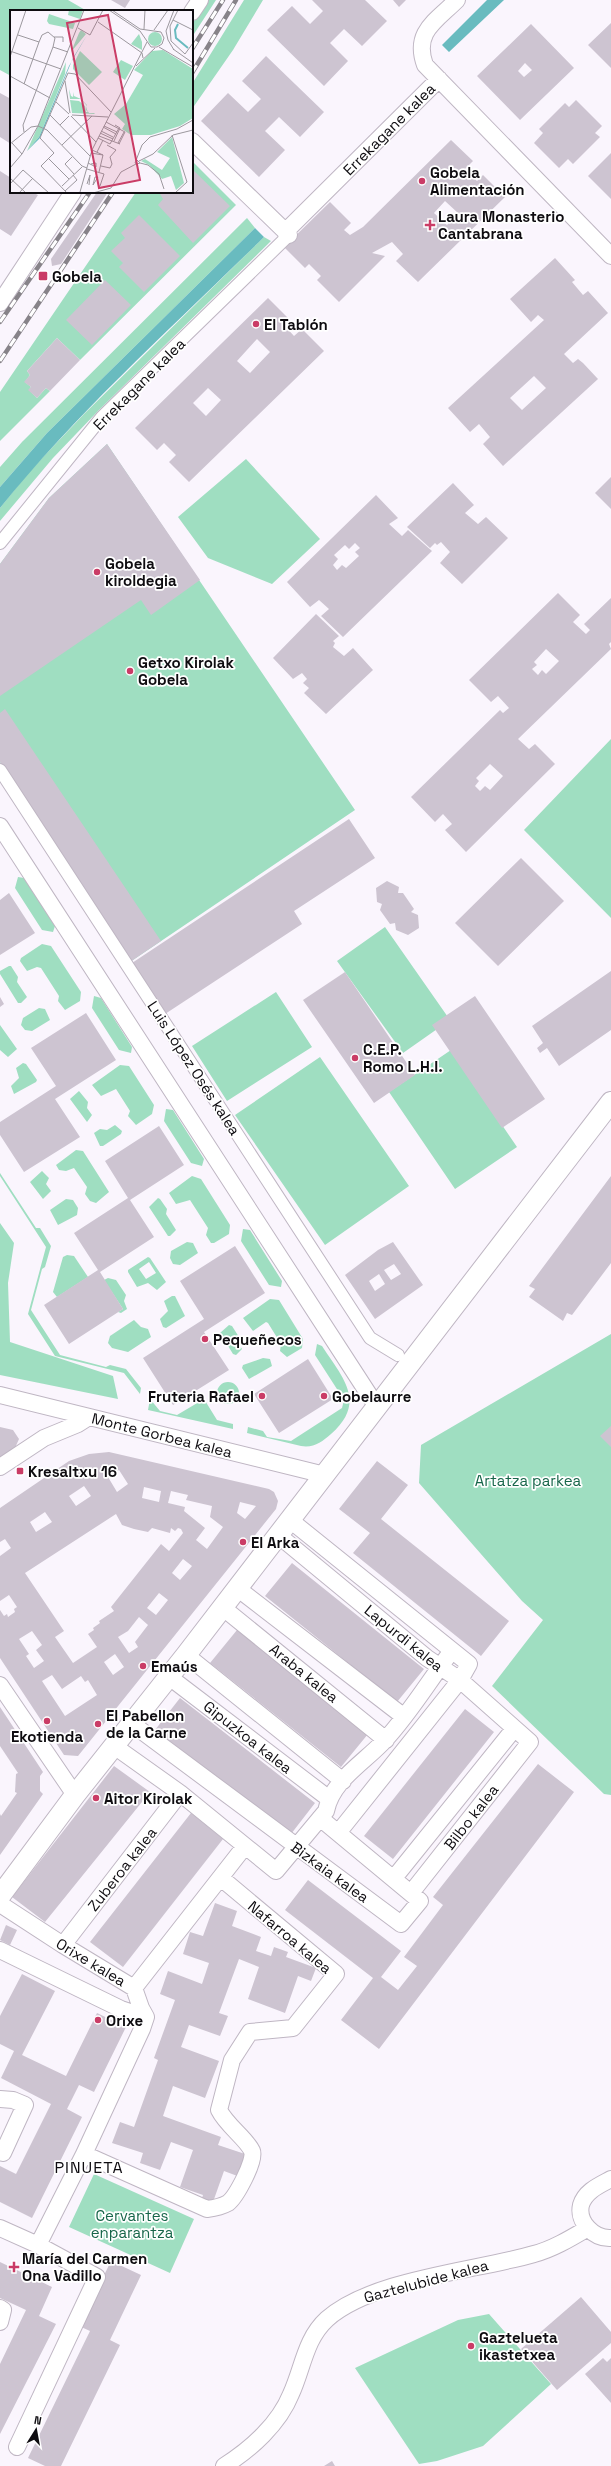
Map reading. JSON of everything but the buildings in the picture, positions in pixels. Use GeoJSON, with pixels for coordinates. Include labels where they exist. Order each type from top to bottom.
{"type":"FeatureCollection","features":[{"type":"Feature","properties":{"kind":"street"},"geometry":{"type":"LineString","coordinates":[[193,10],[200,0]]}},
{"type":"Feature","properties":{"kind":"street","name":"Errekagane kalea"},"geometry":{"type":"LineString","coordinates":[[0,543],[102,417],[287,234],[439,79],[425,64],[421,53],[421,42],[428,29],[457,0]]}},
{"type":"Feature","properties":{"kind":"street"},"geometry":{"type":"LineString","coordinates":[[439,79],[611,256]]}},
{"type":"Feature","properties":{"kind":"street"},"geometry":{"type":"LineString","coordinates":[[193,142],[287,234]]}},
{"type":"Feature","properties":{"kind":"street"},"geometry":{"type":"LineString","coordinates":[[0,303],[72,193]]}},
{"type":"Feature","properties":{"kind":"street","name":"Luis López Osés kalea"},"geometry":{"type":"LineString","coordinates":[[0,770],[370,1338],[398,1354]]}},
{"type":"Feature","properties":{"kind":"street","name":"Luis López Osés kalea"},"geometry":{"type":"LineString","coordinates":[[0,826],[377,1407]]}},
{"type":"Feature","properties":{"kind":"street"},"geometry":{"type":"LineString","coordinates":[[0,1896],[75,1795],[186,1655],[611,1102]]}},
{"type":"Feature","properties":{"kind":"street","name":"Monte Gorbea kalea"},"geometry":{"type":"LineString","coordinates":[[0,1395],[325,1475]]}},
{"type":"Feature","properties":{"kind":"street"},"geometry":{"type":"LineString","coordinates":[[0,1467],[44,1438],[78,1424],[89,1417]]}},
{"type":"Feature","properties":{"kind":"street","name":"Lapurdi kalea"},"geometry":{"type":"LineString","coordinates":[[290,1520],[452,1652],[469,1664],[460,1680]]}},
{"type":"Feature","properties":{"kind":"street","name":"Lapurdi kalea"},"geometry":{"type":"LineString","coordinates":[[278,1535],[439,1668],[460,1680],[530,1742]]}},
{"type":"Feature","properties":{"kind":"street","name":"Araba kalea"},"geometry":{"type":"LineString","coordinates":[[237,1588],[403,1716]]}},
{"type":"Feature","properties":{"kind":"street","name":"Araba kalea"},"geometry":{"type":"LineString","coordinates":[[222,1607],[386,1740]]}},
{"type":"Feature","properties":{"kind":"street"},"geometry":{"type":"LineString","coordinates":[[295,1847],[326,1811],[328,1798],[343,1780],[386,1740],[452,1652]]}},
{"type":"Feature","properties":{"kind":"street","name":"Gipuzkoa kalea"},"geometry":{"type":"LineString","coordinates":[[186,1655],[343,1780]]}},
{"type":"Feature","properties":{"kind":"street","name":"Gipuzkoa kalea"},"geometry":{"type":"LineString","coordinates":[[168,1676],[328,1798]]}},
{"type":"Feature","properties":{"kind":"street"},"geometry":{"type":"LineString","coordinates":[[338,1833],[460,1680]]}},
{"type":"Feature","properties":{"kind":"street"},"geometry":{"type":"LineString","coordinates":[[0,1685],[75,1795]]}},
{"type":"Feature","properties":{"kind":"street","name":"Bizkaia kalea"},"geometry":{"type":"LineString","coordinates":[[131,1724],[400,1924],[420,1901],[411,1893]]}},
{"type":"Feature","properties":{"kind":"street","name":"Bilbo kalea"},"geometry":{"type":"LineString","coordinates":[[394,1878],[514,1729]]}},
{"type":"Feature","properties":{"kind":"street","name":"Bilbo kalea"},"geometry":{"type":"LineString","coordinates":[[411,1893],[530,1742]]}},
{"type":"Feature","properties":{"kind":"street","name":"Bizkaia kalea"},"geometry":{"type":"LineString","coordinates":[[114,1746],[180,1792],[276,1871],[295,1847]]}},
{"type":"Feature","properties":{"kind":"street","name":"Zuberoa kalea"},"geometry":{"type":"LineString","coordinates":[[63,1945],[180,1792]]}},
{"type":"Feature","properties":{"kind":"street"},"geometry":{"type":"LineString","coordinates":[[320,1818],[411,1893]]}},
{"type":"Feature","properties":{"kind":"street"},"geometry":{"type":"LineString","coordinates":[[134,1988],[245,1846]]}},
{"type":"Feature","properties":{"kind":"street","name":"Nafarroa kalea"},"geometry":{"type":"LineString","coordinates":[[84,2154],[207,2209],[220,2207],[230,2202],[250,2168],[254,2157],[252,2150],[224,2119],[219,2110],[232,2060],[250,2032],[293,2028],[336,1974],[221,1878]]}},
{"type":"Feature","properties":{"kind":"street","name":"Orixe kalea"},"geometry":{"type":"LineString","coordinates":[[0,1904],[63,1945],[134,1988],[141,2008],[130,2012],[121,2009],[0,1950]]}},
{"type":"Feature","properties":{"kind":"street"},"geometry":{"type":"LineString","coordinates":[[38,2245],[84,2154],[142,2029],[146,2017],[141,2008]]}},
{"type":"Feature","properties":{"kind":"street"},"geometry":{"type":"LineString","coordinates":[[0,2099],[13,2100],[25,2105],[3,2153],[0,2152]]}},
{"type":"Feature","properties":{"kind":"street"},"geometry":{"type":"LineString","coordinates":[[611,2179],[593,2188],[581,2204],[581,2217],[588,2228],[596,2235],[611,2238]]}},
{"type":"Feature","properties":{"kind":"street"},"geometry":{"type":"LineString","coordinates":[[0,2228],[38,2245],[97,2277],[17,2447]]}},
{"type":"Feature","properties":{"kind":"street","name":"Gaztelubide kalea"},"geometry":{"type":"LineString","coordinates":[[224,2466],[258,2439],[280,2416],[292,2394],[306,2348],[328,2318],[362,2296],[535,2254],[588,2228]]}},
{"type":"Feature","properties":{"kind":"street"},"geometry":{"type":"LineString","coordinates":[[0,2308],[3,2310],[3,2316],[0,2322]]}},
{"type":"Feature","properties":{"kind":"green space"},"geometry":{"type":"Polygon","coordinates":[[[0,0],[68,0],[85,10],[10,10],[10,75],[0,70],[0,0]]]}},
{"type":"Feature","properties":{"kind":"green space"},"geometry":{"type":"Polygon","coordinates":[[[208,0],[216,0],[193,35],[193,22],[208,0]]]}},
{"type":"Feature","properties":{"kind":"green space"},"geometry":{"type":"Polygon","coordinates":[[[244,0],[263,0],[233,50],[193,108],[193,82],[244,0]]]}},
{"type":"Feature","properties":{"kind":"green space"},"geometry":{"type":"Polygon","coordinates":[[[193,162],[236,205],[80,360],[57,338],[27,371],[30,375],[25,382],[31,387],[29,390],[37,398],[46,388],[50,391],[0,441],[0,392],[135,193],[193,193],[193,162]]]}},
{"type":"Feature","properties":{"kind":"green space"},"geometry":{"type":"Polygon","coordinates":[[[247,218],[255,228],[47,433],[0,487],[0,467],[22,442],[247,218]]]}},
{"type":"Feature","properties":{"kind":"green space"},"geometry":{"type":"Polygon","coordinates":[[[264,237],[271,241],[99,410],[53,458],[0,521],[0,508],[28,473],[84,414],[264,237]]]}},
{"type":"Feature","properties":{"kind":"green space","name":"Getxo Kirolak Gobela"},"geometry":{"type":"Polygon","coordinates":[[[107,444],[355,810],[130,962],[0,762],[0,564],[49,498],[107,444]]]}},
{"type":"Feature","properties":{"kind":"green space"},"geometry":{"type":"Polygon","coordinates":[[[246,459],[320,539],[272,584],[208,558],[178,517],[246,459]]]}},
{"type":"Feature","properties":{"kind":"green space"},"geometry":{"type":"Polygon","coordinates":[[[611,739],[611,918],[524,830],[611,739]]]}},
{"type":"Feature","properties":{"kind":"green space"},"geometry":{"type":"Polygon","coordinates":[[[18,877],[24,878],[55,926],[53,932],[42,930],[15,888],[18,877]]]}},
{"type":"Feature","properties":{"kind":"green space"},"geometry":{"type":"Polygon","coordinates":[[[385,927],[450,1020],[403,1053],[337,961],[385,927]]]}},
{"type":"Feature","properties":{"kind":"green space"},"geometry":{"type":"Polygon","coordinates":[[[42,944],[51,946],[81,992],[80,1001],[65,1010],[58,1001],[59,996],[41,968],[37,967],[27,971],[20,961],[21,958],[42,944]]]}},
{"type":"Feature","properties":{"kind":"green space"},"geometry":{"type":"Polygon","coordinates":[[[11,966],[18,977],[17,982],[27,997],[21,1003],[18,1003],[0,974],[0,971],[11,966]]]}},
{"type":"Feature","properties":{"kind":"green space"},"geometry":{"type":"Polygon","coordinates":[[[276,992],[312,1047],[227,1101],[192,1046],[276,992]]]}},
{"type":"Feature","properties":{"kind":"green space"},"geometry":{"type":"Polygon","coordinates":[[[94,996],[101,998],[132,1047],[131,1053],[119,1050],[92,1008],[94,996]]]}},
{"type":"Feature","properties":{"kind":"green space"},"geometry":{"type":"Polygon","coordinates":[[[39,1008],[45,1009],[50,1020],[32,1031],[25,1030],[21,1025],[23,1018],[39,1008]]]}},
{"type":"Feature","properties":{"kind":"green space"},"geometry":{"type":"Polygon","coordinates":[[[0,1025],[17,1049],[8,1057],[0,1050],[0,1025]]]}},
{"type":"Feature","properties":{"kind":"green space"},"geometry":{"type":"Polygon","coordinates":[[[451,1050],[517,1147],[455,1189],[389,1092],[451,1050]]]}},
{"type":"Feature","properties":{"kind":"green space"},"geometry":{"type":"Polygon","coordinates":[[[320,1057],[409,1186],[325,1245],[235,1115],[320,1057]]]}},
{"type":"Feature","properties":{"kind":"green space"},"geometry":{"type":"Polygon","coordinates":[[[23,1063],[26,1064],[37,1080],[14,1094],[11,1086],[19,1078],[16,1068],[23,1063]]]}},
{"type":"Feature","properties":{"kind":"green space"},"geometry":{"type":"Polygon","coordinates":[[[120,1065],[129,1066],[154,1105],[152,1114],[136,1125],[128,1116],[130,1111],[116,1089],[101,1096],[92,1085],[120,1065]]]}},
{"type":"Feature","properties":{"kind":"green space"},"geometry":{"type":"Polygon","coordinates":[[[79,1091],[88,1102],[87,1108],[92,1115],[87,1122],[70,1099],[79,1091]]]}},
{"type":"Feature","properties":{"kind":"green space"},"geometry":{"type":"Polygon","coordinates":[[[166,1109],[173,1110],[204,1159],[202,1166],[191,1163],[164,1121],[166,1109]]]}},
{"type":"Feature","properties":{"kind":"green space"},"geometry":{"type":"Polygon","coordinates":[[[115,1125],[122,1131],[121,1134],[103,1146],[100,1146],[94,1133],[100,1129],[107,1130],[115,1125]]]}},
{"type":"Feature","properties":{"kind":"green space"},"geometry":{"type":"Polygon","coordinates":[[[76,1150],[83,1151],[109,1192],[96,1203],[90,1201],[85,1194],[87,1187],[74,1168],[66,1171],[59,1170],[56,1165],[76,1150]]]}},
{"type":"Feature","properties":{"kind":"green space"},"geometry":{"type":"Polygon","coordinates":[[[42,1171],[49,1178],[46,1184],[51,1191],[43,1199],[30,1182],[42,1171]]]}},
{"type":"Feature","properties":{"kind":"green space"},"geometry":{"type":"Polygon","coordinates":[[[0,1173],[36,1228],[40,1228],[51,1246],[45,1267],[42,1269],[31,1310],[60,1355],[106,1367],[110,1365],[126,1369],[141,1388],[140,1394],[124,1373],[55,1356],[28,1314],[46,1247],[0,1176],[0,1173]]]}},
{"type":"Feature","properties":{"kind":"green space"},"geometry":{"type":"Polygon","coordinates":[[[192,1176],[201,1179],[230,1225],[229,1234],[214,1243],[211,1243],[206,1235],[208,1228],[190,1200],[176,1204],[169,1193],[192,1176]]]}},
{"type":"Feature","properties":{"kind":"green space"},"geometry":{"type":"Polygon","coordinates":[[[158,1198],[167,1209],[166,1214],[176,1230],[170,1236],[168,1236],[149,1207],[158,1198]]]}},
{"type":"Feature","properties":{"kind":"green space"},"geometry":{"type":"Polygon","coordinates":[[[66,1199],[73,1200],[78,1208],[77,1215],[58,1225],[50,1210],[66,1199]]]}},
{"type":"Feature","properties":{"kind":"green space"},"geometry":{"type":"Polygon","coordinates":[[[0,1223],[14,1243],[8,1283],[10,1342],[113,1376],[118,1399],[0,1375],[0,1223]]]}},
{"type":"Feature","properties":{"kind":"green space"},"geometry":{"type":"Polygon","coordinates":[[[243,1229],[250,1230],[282,1281],[281,1287],[269,1285],[241,1241],[243,1229]]]}},
{"type":"Feature","properties":{"kind":"green space"},"geometry":{"type":"Polygon","coordinates":[[[187,1242],[193,1243],[198,1253],[180,1265],[173,1264],[170,1258],[171,1251],[187,1242]]]}},
{"type":"Feature","properties":{"kind":"green space"},"geometry":{"type":"Polygon","coordinates":[[[67,1255],[74,1256],[88,1277],[57,1297],[53,1292],[63,1257],[67,1255]]]}},
{"type":"Feature","properties":{"kind":"green space"},"geometry":{"type":"Polygon","coordinates":[[[148,1257],[166,1282],[157,1290],[148,1283],[137,1287],[128,1270],[148,1257]],[[149,1262],[139,1269],[146,1279],[156,1273],[149,1262]]]}},
{"type":"Feature","properties":{"kind":"green space"},"geometry":{"type":"Polygon","coordinates":[[[108,1278],[116,1280],[126,1295],[124,1301],[127,1309],[121,1313],[118,1312],[123,1309],[104,1280],[108,1278]]]}},
{"type":"Feature","properties":{"kind":"green space"},"geometry":{"type":"Polygon","coordinates":[[[172,1296],[175,1296],[185,1316],[166,1328],[163,1327],[160,1319],[168,1311],[164,1301],[172,1296]]]}},
{"type":"Feature","properties":{"kind":"green space"},"geometry":{"type":"Polygon","coordinates":[[[270,1299],[279,1300],[303,1339],[302,1348],[287,1357],[280,1351],[281,1344],[268,1323],[266,1322],[253,1331],[243,1318],[270,1299]]]}},
{"type":"Feature","properties":{"kind":"green space"},"geometry":{"type":"Polygon","coordinates":[[[134,1320],[141,1327],[148,1329],[151,1337],[128,1352],[112,1348],[108,1343],[110,1336],[134,1320]]]}},
{"type":"Feature","properties":{"kind":"green space"},"geometry":{"type":"Polygon","coordinates":[[[229,1325],[232,1326],[239,1337],[238,1343],[242,1349],[236,1355],[233,1354],[220,1333],[229,1325]]]}},
{"type":"Feature","properties":{"kind":"green space","name":"Artatza parkea"},"geometry":{"type":"Polygon","coordinates":[[[611,1334],[611,1795],[604,1794],[492,1686],[543,1620],[522,1601],[419,1483],[421,1445],[611,1334]]]}},
{"type":"Feature","properties":{"kind":"green space"},"geometry":{"type":"Polygon","coordinates":[[[317,1344],[322,1346],[344,1379],[348,1390],[350,1401],[348,1411],[342,1422],[324,1440],[318,1444],[310,1446],[301,1446],[247,1433],[248,1427],[263,1431],[267,1437],[291,1441],[342,1408],[344,1400],[315,1355],[317,1344]]]}},
{"type":"Feature","properties":{"kind":"green space"},"geometry":{"type":"Polygon","coordinates":[[[263,1358],[270,1359],[272,1366],[249,1379],[242,1368],[243,1365],[263,1358]]]}},
{"type":"Feature","properties":{"kind":"green space"},"geometry":{"type":"Polygon","coordinates":[[[228,1382],[236,1385],[239,1393],[236,1401],[228,1404],[220,1401],[217,1393],[220,1385],[228,1382]]]}},
{"type":"Feature","properties":{"kind":"green space"},"geometry":{"type":"Polygon","coordinates":[[[150,1399],[160,1411],[177,1415],[204,1399],[217,1420],[233,1424],[233,1429],[148,1410],[150,1399]]]}},
{"type":"Feature","properties":{"kind":"green space","name":"Cervantes enparantza"},"geometry":{"type":"Polygon","coordinates":[[[94,2174],[194,2219],[170,2273],[69,2227],[94,2174]]]}},
{"type":"Feature","properties":{"kind":"green space"},"geometry":{"type":"Polygon","coordinates":[[[489,2314],[551,2384],[483,2446],[437,2461],[419,2464],[355,2368],[458,2320],[489,2314]]]}},
{"type":"Feature","properties":{"kind":"water"},"geometry":{"type":"Polygon","coordinates":[[[487,0],[504,0],[449,52],[442,45],[487,0]]]}},
{"type":"Feature","properties":{"kind":"water"},"geometry":{"type":"Polygon","coordinates":[[[255,228],[264,237],[95,402],[30,472],[0,508],[0,487],[47,433],[255,228]]]}},
{"type":"Feature","properties":{"kind":"railway"},"geometry":{"type":"LineString","coordinates":[[193,47],[223,0]]}},
{"type":"Feature","properties":{"kind":"railway"},"geometry":{"type":"LineString","coordinates":[[193,71],[236,0]]}},
{"type":"Feature","properties":{"kind":"railway"},"geometry":{"type":"LineString","coordinates":[[0,322],[89,193]]}},
{"type":"Feature","properties":{"kind":"railway"},"geometry":{"type":"LineString","coordinates":[[0,361],[112,193]]}},
{"type":"Feature","properties":{"kind":"place","name":"Gobela Alimentación"},"geometry":{"type":"Point","coordinates":[422,181]}},
{"type":"Feature","properties":{"kind":"place","name":"Laura Monasterio Cantabrana"},"geometry":{"type":"Point","coordinates":[430,225]}},
{"type":"Feature","properties":{"kind":"place","name":"Gobela"},"geometry":{"type":"Point","coordinates":[43,276]}},
{"type":"Feature","properties":{"kind":"place","name":"El Tablón"},"geometry":{"type":"Point","coordinates":[256,324]}},
{"type":"Feature","properties":{"kind":"place","name":"Gobela kiroldegia"},"geometry":{"type":"Point","coordinates":[97,572]}},
{"type":"Feature","properties":{"kind":"place","name":"Getxo Kirolak Gobela"},"geometry":{"type":"Point","coordinates":[130,671]}},
{"type":"Feature","properties":{"kind":"place","name":"C.E.P. Romo L.H.I."},"geometry":{"type":"Point","coordinates":[355,1058]}},
{"type":"Feature","properties":{"kind":"place","name":"Pequeñecos"},"geometry":{"type":"Point","coordinates":[205,1339]}},
{"type":"Feature","properties":{"kind":"place","name":"Fruteria Rafael"},"geometry":{"type":"Point","coordinates":[262,1396]}},
{"type":"Feature","properties":{"kind":"place","name":"Gobelaurre"},"geometry":{"type":"Point","coordinates":[324,1396]}},
{"type":"Feature","properties":{"kind":"place","name":"Kresaltxu 16"},"geometry":{"type":"Point","coordinates":[20,1471]}},
{"type":"Feature","properties":{"kind":"place","name":"El Arka"},"geometry":{"type":"Point","coordinates":[243,1542]}},
{"type":"Feature","properties":{"kind":"place","name":"Emaús"},"geometry":{"type":"Point","coordinates":[143,1666]}},
{"type":"Feature","properties":{"kind":"place","name":"Ekotienda"},"geometry":{"type":"Point","coordinates":[47,1721]}},
{"type":"Feature","properties":{"kind":"place","name":"El Pabellon de la Carne"},"geometry":{"type":"Point","coordinates":[98,1724]}},
{"type":"Feature","properties":{"kind":"place","name":"Aitor Kirolak"},"geometry":{"type":"Point","coordinates":[96,1798]}},
{"type":"Feature","properties":{"kind":"place","name":"Orixe"},"geometry":{"type":"Point","coordinates":[98,2020]}},
{"type":"Feature","properties":{"kind":"place","name":"María del Carmen Ona Vadillo"},"geometry":{"type":"Point","coordinates":[14,2267]}},
{"type":"Feature","properties":{"kind":"place","name":"Gaztelueta ikastetxea"},"geometry":{"type":"Point","coordinates":[471,2346]}},
{"type":"Feature","properties":{"kind":"district","name":"PINUETA"},"geometry":{"type":"Point","coordinates":[89,2167]}}]}
